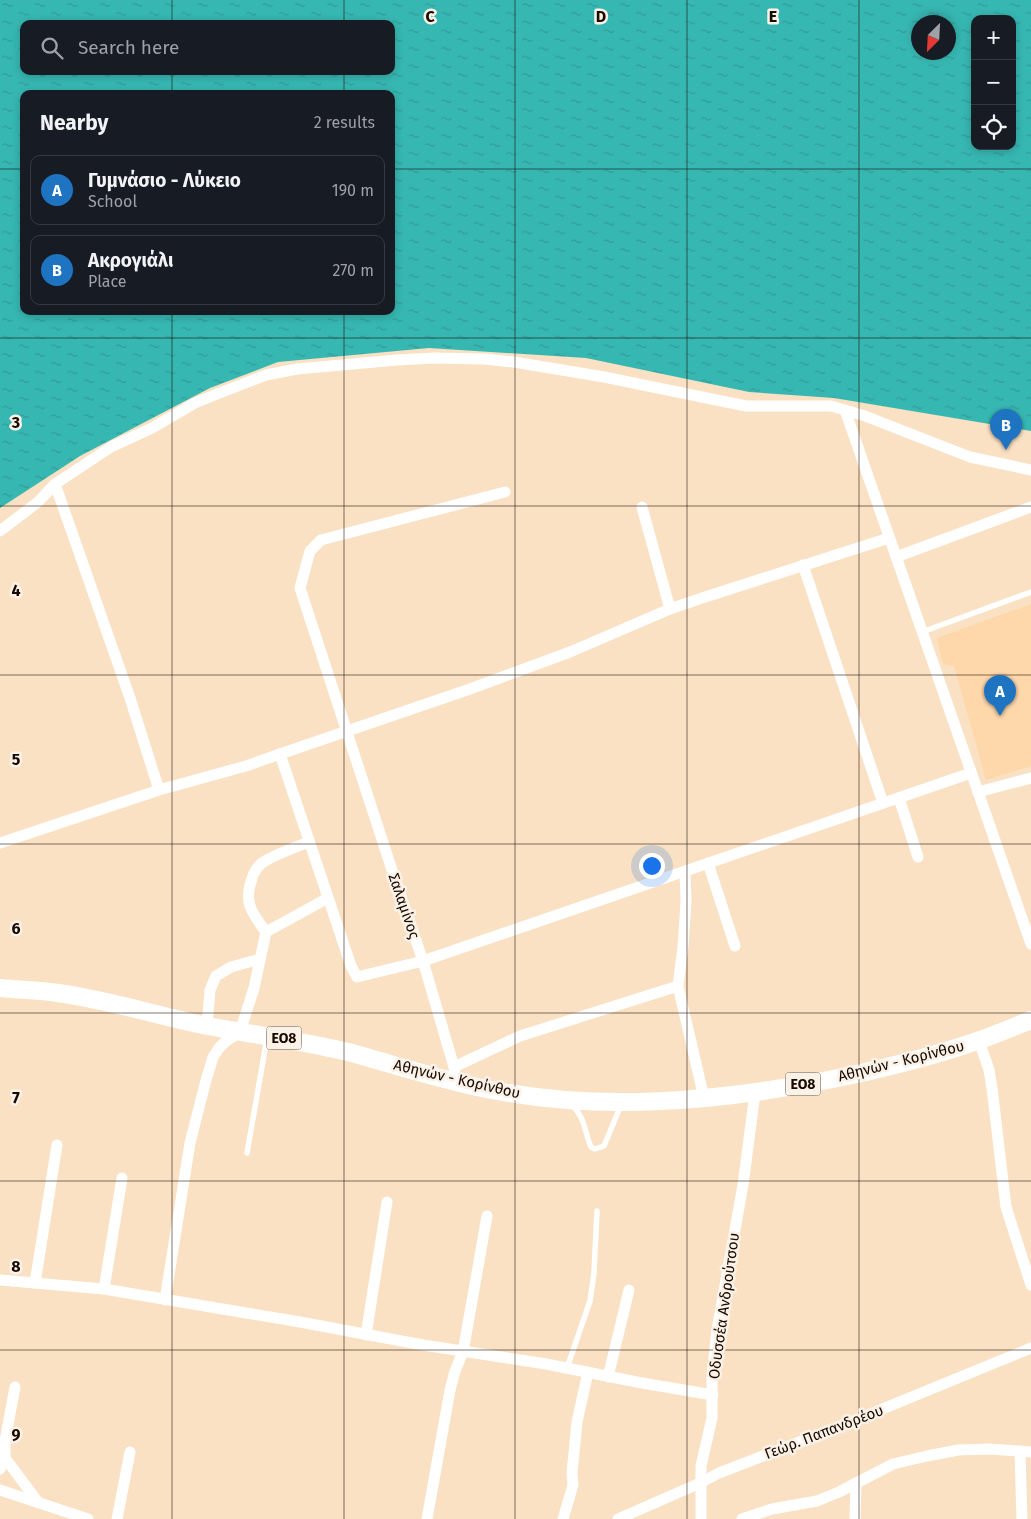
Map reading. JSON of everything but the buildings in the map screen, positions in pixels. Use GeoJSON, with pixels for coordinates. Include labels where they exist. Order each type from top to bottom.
{"type":"FeatureCollection","features":[{"type":"Feature","properties":{"kind":"main road","name":"Αθηνών - Κορίνθου"},"geometry":{"type":"LineString","coordinates":[[0,988],[88,998],[206,1026],[267,1036],[455,1074],[491,1090],[567,1100],[655,1102],[755,1093],[874,1070],[980,1041],[1031,1020]]}},
{"type":"Feature","properties":{"kind":"street"},"geometry":{"type":"LineString","coordinates":[[0,531],[38,502],[55,484],[112,448],[195,404],[266,375],[297,369],[397,360],[434,358],[484,359],[604,377],[746,406],[818,405],[865,416],[970,457],[1031,470]]}},
{"type":"Feature","properties":{"kind":"street"},"geometry":{"type":"LineString","coordinates":[[844,410],[1031,944]]}},
{"type":"Feature","properties":{"kind":"street"},"geometry":{"type":"LineString","coordinates":[[55,484],[130,698],[159,790]]}},
{"type":"Feature","properties":{"kind":"street","name":"Σαλαμίνος"},"geometry":{"type":"LineString","coordinates":[[455,1074],[423,961],[300,588],[310,552],[321,540],[505,492]]}},
{"type":"Feature","properties":{"kind":"street"},"geometry":{"type":"LineString","coordinates":[[642,507],[670,609]]}},
{"type":"Feature","properties":{"kind":"street"},"geometry":{"type":"LineString","coordinates":[[896,557],[1031,507]]}},
{"type":"Feature","properties":{"kind":"street"},"geometry":{"type":"LineString","coordinates":[[0,843],[159,790],[246,766],[347,732],[570,652],[670,609],[889,538]]}},
{"type":"Feature","properties":{"kind":"street"},"geometry":{"type":"LineString","coordinates":[[803,565],[883,803]]}},
{"type":"Feature","properties":{"kind":"street"},"geometry":{"type":"LineString","coordinates":[[280,754],[351,966],[357,977],[423,961],[971,773]]}},
{"type":"Feature","properties":{"kind":"street"},"geometry":{"type":"LineString","coordinates":[[978,792],[1031,778]]}},
{"type":"Feature","properties":{"kind":"street"},"geometry":{"type":"LineString","coordinates":[[899,798],[918,857]]}},
{"type":"Feature","properties":{"kind":"street"},"geometry":{"type":"LineString","coordinates":[[266,932],[254,917],[248,903],[249,886],[253,874],[261,863],[309,842]]}},
{"type":"Feature","properties":{"kind":"street"},"geometry":{"type":"LineString","coordinates":[[708,863],[735,946]]}},
{"type":"Feature","properties":{"kind":"street"},"geometry":{"type":"LineString","coordinates":[[685,871],[686,900],[678,986],[704,1098]]}},
{"type":"Feature","properties":{"kind":"street"},"geometry":{"type":"LineString","coordinates":[[166,1300],[190,1143],[213,1057],[225,1042],[240,1032],[254,988],[266,932],[328,898]]}},
{"type":"Feature","properties":{"kind":"street"},"geometry":{"type":"LineString","coordinates":[[206,1026],[210,990],[216,976],[231,967],[260,959]]}},
{"type":"Feature","properties":{"kind":"street"},"geometry":{"type":"LineString","coordinates":[[455,1074],[520,1036],[678,986]]}},
{"type":"Feature","properties":{"kind":"street"},"geometry":{"type":"LineString","coordinates":[[980,1041],[989,1070],[992,1088],[1006,1207],[1031,1284]]}},
{"type":"Feature","properties":{"kind":"street","name":"Οδυσσέα Ανδρούτσου"},"geometry":{"type":"LineString","coordinates":[[701,1519],[701,1466],[712,1418],[712,1376],[717,1330],[743,1185],[755,1093]]}},
{"type":"Feature","properties":{"kind":"street"},"geometry":{"type":"LineString","coordinates":[[35,1283],[57,1145]]}},
{"type":"Feature","properties":{"kind":"street"},"geometry":{"type":"LineString","coordinates":[[104,1290],[122,1178]]}},
{"type":"Feature","properties":{"kind":"street"},"geometry":{"type":"LineString","coordinates":[[366,1335],[387,1202]]}},
{"type":"Feature","properties":{"kind":"street"},"geometry":{"type":"LineString","coordinates":[[427,1519],[450,1390],[463,1352],[487,1216]]}},
{"type":"Feature","properties":{"kind":"street"},"geometry":{"type":"LineString","coordinates":[[0,1280],[104,1290],[166,1300],[463,1352],[567,1368],[713,1395]]}},
{"type":"Feature","properties":{"kind":"street"},"geometry":{"type":"LineString","coordinates":[[608,1377],[629,1290]]}},
{"type":"Feature","properties":{"kind":"street","name":"Γεώρ. Παπανδρέου"},"geometry":{"type":"LineString","coordinates":[[618,1519],[719,1473],[836,1428],[1031,1348]]}},
{"type":"Feature","properties":{"kind":"street"},"geometry":{"type":"LineString","coordinates":[[564,1519],[573,1485],[572,1473],[577,1422],[588,1372]]}},
{"type":"Feature","properties":{"kind":"street"},"geometry":{"type":"LineString","coordinates":[[15,1387],[5,1441],[3,1464],[38,1502]]}},
{"type":"Feature","properties":{"kind":"street"},"geometry":{"type":"LineString","coordinates":[[742,1519],[772,1509],[817,1501],[893,1464],[958,1450],[990,1449],[1025,1452],[1022,1519]]}},
{"type":"Feature","properties":{"kind":"street"},"geometry":{"type":"LineString","coordinates":[[117,1519],[130,1452]]}},
{"type":"Feature","properties":{"kind":"street"},"geometry":{"type":"LineString","coordinates":[[855,1519],[856,1483]]}},
{"type":"Feature","properties":{"kind":"street"},"geometry":{"type":"LineString","coordinates":[[0,1490],[88,1519]]}},
{"type":"Feature","properties":{"kind":"lane"},"geometry":{"type":"LineString","coordinates":[[922,632],[1031,592]]}},
{"type":"Feature","properties":{"kind":"lane"},"geometry":{"type":"LineString","coordinates":[[247,1153],[267,1036]]}},
{"type":"Feature","properties":{"kind":"lane"},"geometry":{"type":"LineString","coordinates":[[567,1100],[586,1125],[591,1147],[595,1149],[604,1146],[618,1108],[624,1101]]}},
{"type":"Feature","properties":{"kind":"lane"},"geometry":{"type":"LineString","coordinates":[[567,1368],[590,1301],[594,1273],[597,1211]]}},
{"type":"Feature","properties":{"kind":"shaded area"},"geometry":{"type":"Polygon","coordinates":[[[1031,604],[1031,766],[986,780],[954,666],[943,664],[937,638],[1031,604]]]}},
{"type":"Feature","properties":{"kind":"water"},"geometry":{"type":"Polygon","coordinates":[[[0,0],[1031,0],[1031,431],[834,398],[749,392],[586,358],[429,348],[278,362],[210,388],[80,456],[0,508],[0,0]]]}},
{"type":"Feature","properties":{"kind":"place","name":"Ακρογιάλι"},"geometry":{"type":"Point","coordinates":[1006,450]}},
{"type":"Feature","properties":{"kind":"place","name":"Γυμνάσιο - Λύκειο"},"geometry":{"type":"Point","coordinates":[1000,716]}}]}
